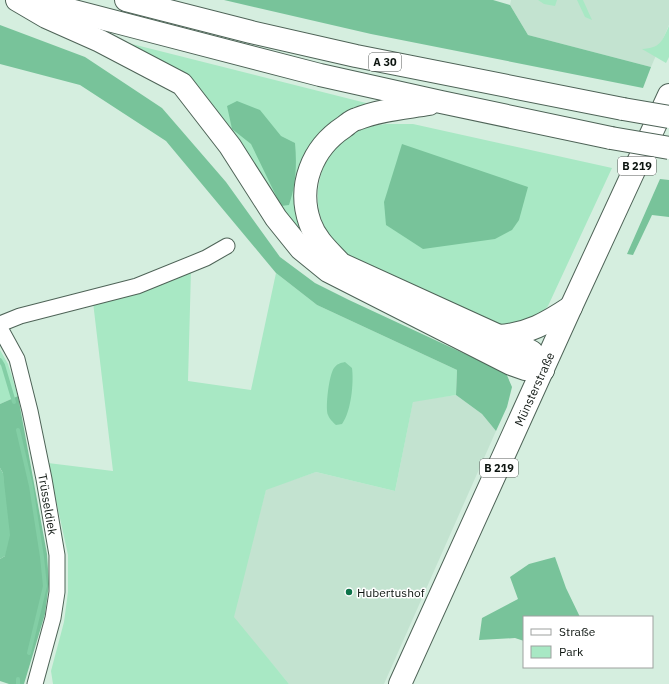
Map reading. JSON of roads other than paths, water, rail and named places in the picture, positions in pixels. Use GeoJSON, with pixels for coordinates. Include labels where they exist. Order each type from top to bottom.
{"type":"FeatureCollection","features":[{"type":"Feature","properties":{"kind":"main road"},"geometry":{"type":"LineString","coordinates":[[17,0],[182,84],[230,146],[276,218],[301,249],[328,271],[511,364],[525,369],[543,370]]}},
{"type":"Feature","properties":{"kind":"main road","name":"A 30"},"geometry":{"type":"LineString","coordinates":[[38,0],[70,10],[320,75],[611,138],[669,148]]}},
{"type":"Feature","properties":{"kind":"main road","name":"A 30"},"geometry":{"type":"LineString","coordinates":[[126,0],[251,32],[356,56],[669,117]]}},
{"type":"Feature","properties":{"kind":"main road","name":"Münsterstraße"},"geometry":{"type":"LineString","coordinates":[[400,684],[669,95]]}},
{"type":"Feature","properties":{"kind":"main road"},"geometry":{"type":"LineString","coordinates":[[441,102],[384,111],[356,119],[332,134],[317,152],[308,174],[305,201],[310,223],[318,240],[341,264],[521,346],[532,352],[543,370]]}},
{"type":"Feature","properties":{"kind":"main road"},"geometry":{"type":"LineString","coordinates":[[499,336],[514,335],[537,327],[571,307]]}},
{"type":"Feature","properties":{"kind":"street"},"geometry":{"type":"LineString","coordinates":[[0,324],[20,316],[137,286],[206,258],[227,246]]}},
{"type":"Feature","properties":{"kind":"street","name":"Trüsseldiek"},"geometry":{"type":"LineString","coordinates":[[0,328],[17,359],[35,434],[57,555],[57,592],[52,618],[34,684]]}},
{"type":"Feature","properties":{"kind":"waterway"},"geometry":{"type":"LineString","coordinates":[[0,360],[3,365],[14,402]]}},
{"type":"Feature","properties":{"kind":"waterway"},"geometry":{"type":"LineString","coordinates":[[18,430],[31,486],[45,586],[29,653]]}},
{"type":"Feature","properties":{"kind":"waterway"},"geometry":{"type":"LineString","coordinates":[[18,679],[18,684]]}},
{"type":"Feature","properties":{"kind":"place","name":"Hubertushof"},"geometry":{"type":"Point","coordinates":[349,592]}}]}
